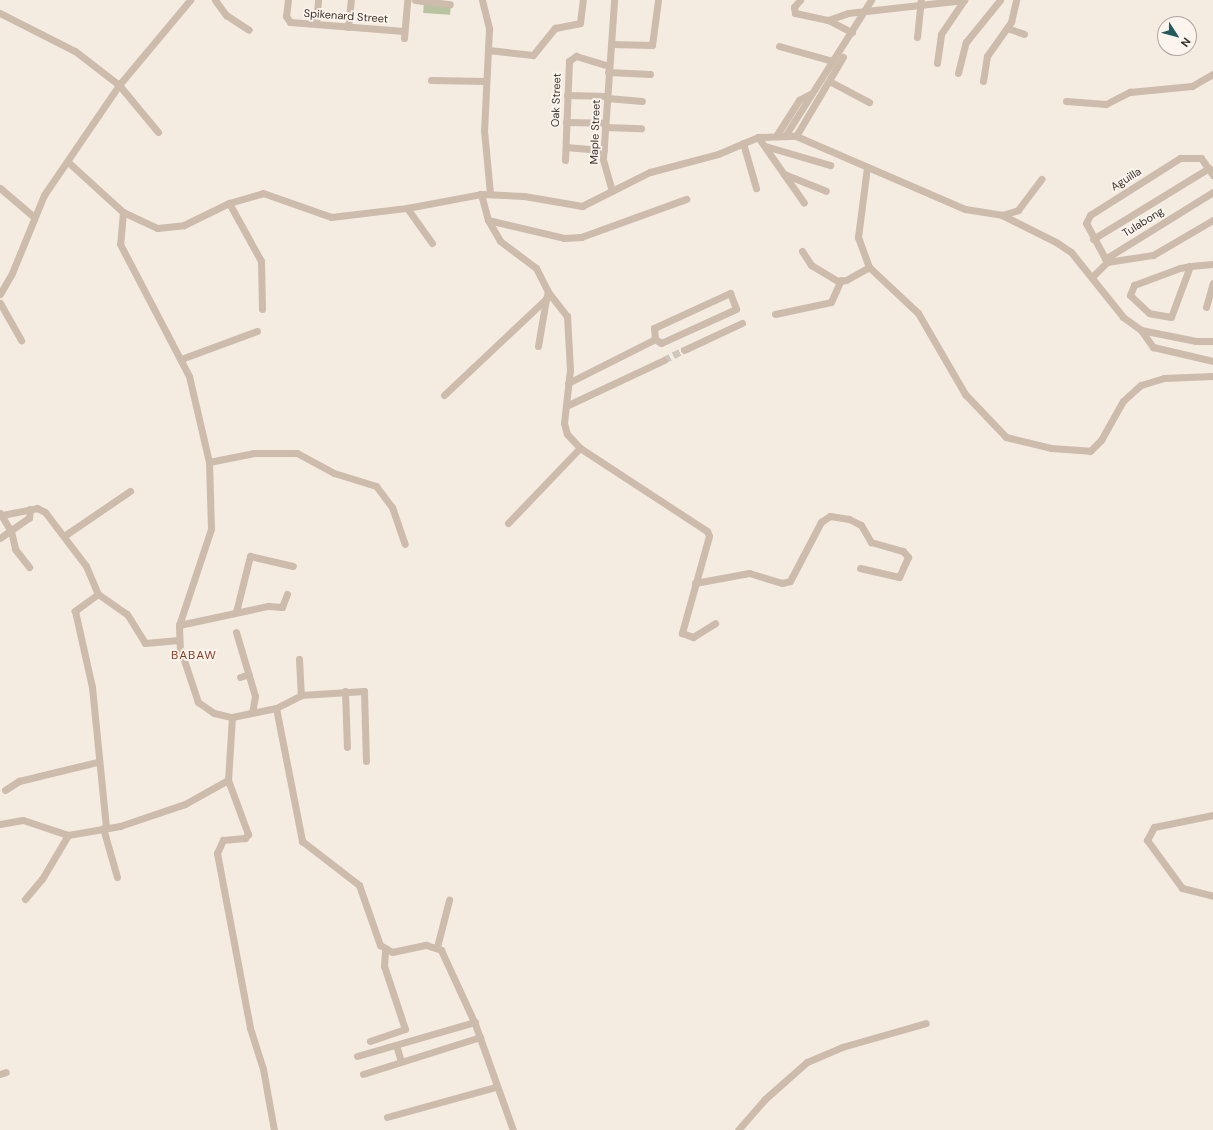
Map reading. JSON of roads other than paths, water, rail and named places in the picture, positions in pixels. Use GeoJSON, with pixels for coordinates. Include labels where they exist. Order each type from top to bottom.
{"type":"FeatureCollection","features":[{"type":"Feature","properties":{"kind":"street"},"geometry":{"type":"LineString","coordinates":[[0,294],[12,273],[44,195],[68,162],[119,85],[190,0]]}},
{"type":"Feature","properties":{"kind":"street"},"geometry":{"type":"LineString","coordinates":[[214,0],[226,15],[248,30]]}},
{"type":"Feature","properties":{"kind":"street","name":"Spikenard Street"},"geometry":{"type":"LineString","coordinates":[[288,0],[287,19],[316,24],[404,34],[408,0]]}},
{"type":"Feature","properties":{"kind":"street"},"geometry":{"type":"LineString","coordinates":[[316,24],[318,0]]}},
{"type":"Feature","properties":{"kind":"street"},"geometry":{"type":"LineString","coordinates":[[348,27],[351,0]]}},
{"type":"Feature","properties":{"kind":"street"},"geometry":{"type":"LineString","coordinates":[[415,0],[450,4]]}},
{"type":"Feature","properties":{"kind":"street"},"geometry":{"type":"LineString","coordinates":[[482,0],[489,29],[484,130],[490,194]]}},
{"type":"Feature","properties":{"kind":"street"},"geometry":{"type":"LineString","coordinates":[[488,50],[533,55],[555,28],[580,23],[583,0]]}},
{"type":"Feature","properties":{"kind":"street","name":"Maple Street"},"geometry":{"type":"LineString","coordinates":[[612,191],[604,173],[604,150],[614,0]]}},
{"type":"Feature","properties":{"kind":"street"},"geometry":{"type":"LineString","coordinates":[[611,44],[652,45],[658,0]]}},
{"type":"Feature","properties":{"kind":"street"},"geometry":{"type":"LineString","coordinates":[[800,0],[794,7],[795,13],[828,20],[852,32]]}},
{"type":"Feature","properties":{"kind":"street"},"geometry":{"type":"LineString","coordinates":[[776,136],[810,94],[852,32],[871,0]]}},
{"type":"Feature","properties":{"kind":"street"},"geometry":{"type":"LineString","coordinates":[[828,20],[865,11],[921,2],[964,0]]}},
{"type":"Feature","properties":{"kind":"street"},"geometry":{"type":"LineString","coordinates":[[937,63],[941,34],[964,0]]}},
{"type":"Feature","properties":{"kind":"street"},"geometry":{"type":"LineString","coordinates":[[958,73],[966,42],[1000,0]]}},
{"type":"Feature","properties":{"kind":"street"},"geometry":{"type":"LineString","coordinates":[[983,81],[987,56],[1015,14],[1016,0]]}},
{"type":"Feature","properties":{"kind":"street"},"geometry":{"type":"LineString","coordinates":[[917,37],[921,2]]}},
{"type":"Feature","properties":{"kind":"street"},"geometry":{"type":"LineString","coordinates":[[0,12],[75,51],[119,85],[158,132]]}},
{"type":"Feature","properties":{"kind":"street"},"geometry":{"type":"LineString","coordinates":[[1007,28],[1024,34]]}},
{"type":"Feature","properties":{"kind":"street"},"geometry":{"type":"LineString","coordinates":[[779,46],[832,61]]}},
{"type":"Feature","properties":{"kind":"street","name":"Oak Street"},"geometry":{"type":"LineString","coordinates":[[565,160],[568,61],[572,56],[609,69]]}},
{"type":"Feature","properties":{"kind":"street"},"geometry":{"type":"LineString","coordinates":[[796,136],[830,82],[843,57]]}},
{"type":"Feature","properties":{"kind":"street"},"geometry":{"type":"LineString","coordinates":[[609,69],[650,74]]}},
{"type":"Feature","properties":{"kind":"street"},"geometry":{"type":"LineString","coordinates":[[1066,101],[1106,104],[1130,92],[1192,86],[1213,74]]}},
{"type":"Feature","properties":{"kind":"street"},"geometry":{"type":"LineString","coordinates":[[431,80],[486,81]]}},
{"type":"Feature","properties":{"kind":"street"},"geometry":{"type":"LineString","coordinates":[[830,82],[869,102]]}},
{"type":"Feature","properties":{"kind":"street"},"geometry":{"type":"LineString","coordinates":[[567,95],[642,101]]}},
{"type":"Feature","properties":{"kind":"street"},"geometry":{"type":"LineString","coordinates":[[785,136],[797,111]]}},
{"type":"Feature","properties":{"kind":"street"},"geometry":{"type":"LineString","coordinates":[[566,122],[641,128]]}},
{"type":"Feature","properties":{"kind":"street"},"geometry":{"type":"LineString","coordinates":[[68,162],[123,212],[157,228],[184,225],[229,203],[264,192],[331,217],[407,208],[481,194],[524,196],[571,206],[582,206],[650,172],[718,154],[758,137],[796,136],[826,146],[867,167],[965,209],[1002,215],[1071,252],[1093,276],[1123,317],[1141,330],[1153,347],[1213,361]]}},
{"type":"Feature","properties":{"kind":"street"},"geometry":{"type":"LineString","coordinates":[[758,137],[804,203]]}},
{"type":"Feature","properties":{"kind":"street"},"geometry":{"type":"LineString","coordinates":[[743,144],[756,188]]}},
{"type":"Feature","properties":{"kind":"street"},"geometry":{"type":"LineString","coordinates":[[765,146],[830,165]]}},
{"type":"Feature","properties":{"kind":"street"},"geometry":{"type":"LineString","coordinates":[[566,147],[604,150]]}},
{"type":"Feature","properties":{"kind":"street","name":"Aguilla"},"geometry":{"type":"LineString","coordinates":[[1106,260],[1094,239],[1086,218],[1180,158],[1197,157],[1209,168],[1213,175]]}},
{"type":"Feature","properties":{"kind":"street"},"geometry":{"type":"LineString","coordinates":[[867,167],[858,237],[869,267],[918,313],[965,394],[1009,439],[1050,448],[1090,451],[1101,440],[1123,401],[1140,385],[1164,378],[1213,376]]}},
{"type":"Feature","properties":{"kind":"street"},"geometry":{"type":"LineString","coordinates":[[1094,239],[1209,168]]}},
{"type":"Feature","properties":{"kind":"street"},"geometry":{"type":"LineString","coordinates":[[784,174],[826,191]]}},
{"type":"Feature","properties":{"kind":"street"},"geometry":{"type":"LineString","coordinates":[[1002,215],[1018,210],[1040,179]]}},
{"type":"Feature","properties":{"kind":"street"},"geometry":{"type":"LineString","coordinates":[[0,188],[34,217]]}},
{"type":"Feature","properties":{"kind":"street","name":"Tulabong"},"geometry":{"type":"LineString","coordinates":[[1093,276],[1106,260],[1213,192]]}},
{"type":"Feature","properties":{"kind":"street"},"geometry":{"type":"LineString","coordinates":[[481,194],[488,220],[511,252],[536,268],[547,296],[567,316],[567,434],[580,448],[707,531],[709,536],[682,633],[693,637],[715,622]]}},
{"type":"Feature","properties":{"kind":"street"},"geometry":{"type":"LineString","coordinates":[[488,220],[564,238],[581,237],[686,199]]}},
{"type":"Feature","properties":{"kind":"street"},"geometry":{"type":"LineString","coordinates":[[229,203],[261,261],[262,309]]}},
{"type":"Feature","properties":{"kind":"street"},"geometry":{"type":"LineString","coordinates":[[407,208],[432,244]]}},
{"type":"Feature","properties":{"kind":"street"},"geometry":{"type":"LineString","coordinates":[[123,212],[120,244],[189,376],[209,462],[212,529],[179,625],[179,640],[198,702],[214,713],[232,717],[276,708],[301,695],[346,691],[365,692],[366,761]]}},
{"type":"Feature","properties":{"kind":"street"},"geometry":{"type":"LineString","coordinates":[[1106,260],[1153,255],[1213,220]]}},
{"type":"Feature","properties":{"kind":"street"},"geometry":{"type":"LineString","coordinates":[[802,251],[811,266],[842,280]]}},
{"type":"Feature","properties":{"kind":"street"},"geometry":{"type":"LineString","coordinates":[[1190,266],[1171,317],[1149,313],[1130,295],[1134,285],[1190,266],[1213,264]]}},
{"type":"Feature","properties":{"kind":"street"},"geometry":{"type":"LineString","coordinates":[[775,314],[831,302],[842,280],[869,267]]}},
{"type":"Feature","properties":{"kind":"street"},"geometry":{"type":"LineString","coordinates":[[1206,307],[1213,285]]}},
{"type":"Feature","properties":{"kind":"street"},"geometry":{"type":"LineString","coordinates":[[732,294],[736,309],[661,343],[655,339],[654,328],[732,294]]}},
{"type":"Feature","properties":{"kind":"street"},"geometry":{"type":"LineString","coordinates":[[538,346],[547,296]]}},
{"type":"Feature","properties":{"kind":"street"},"geometry":{"type":"LineString","coordinates":[[444,395],[547,296]]}},
{"type":"Feature","properties":{"kind":"street"},"geometry":{"type":"LineString","coordinates":[[0,303],[21,340]]}},
{"type":"Feature","properties":{"kind":"street"},"geometry":{"type":"LineString","coordinates":[[684,350],[742,323]]}},
{"type":"Feature","properties":{"kind":"street"},"geometry":{"type":"LineString","coordinates":[[1141,330],[1196,342],[1213,341]]}},
{"type":"Feature","properties":{"kind":"street"},"geometry":{"type":"LineString","coordinates":[[181,359],[257,331]]}},
{"type":"Feature","properties":{"kind":"street"},"geometry":{"type":"LineString","coordinates":[[568,382],[655,339]]}},
{"type":"Feature","properties":{"kind":"street"},"geometry":{"type":"LineString","coordinates":[[566,406],[664,360]]}},
{"type":"Feature","properties":{"kind":"street"},"geometry":{"type":"LineString","coordinates":[[508,523],[580,448]]}},
{"type":"Feature","properties":{"kind":"street"},"geometry":{"type":"LineString","coordinates":[[209,462],[254,452],[297,453],[334,473],[376,486],[392,507],[404,544]]}},
{"type":"Feature","properties":{"kind":"street"},"geometry":{"type":"LineString","coordinates":[[64,536],[130,491]]}},
{"type":"Feature","properties":{"kind":"street"},"geometry":{"type":"LineString","coordinates":[[29,567],[15,549],[11,531],[1,514],[30,509],[45,512],[86,566],[98,594],[127,614],[144,642],[179,640]]}},
{"type":"Feature","properties":{"kind":"street"},"geometry":{"type":"LineString","coordinates":[[0,538],[29,518],[30,509]]}},
{"type":"Feature","properties":{"kind":"street"},"geometry":{"type":"LineString","coordinates":[[695,583],[749,573],[782,583],[790,581],[821,522],[830,516],[849,519],[861,525],[871,542],[903,551],[908,557],[899,577],[860,568]]}},
{"type":"Feature","properties":{"kind":"street"},"geometry":{"type":"LineString","coordinates":[[236,612],[250,556],[293,566]]}},
{"type":"Feature","properties":{"kind":"street"},"geometry":{"type":"LineString","coordinates":[[98,594],[74,611],[92,687],[104,828],[118,877]]}},
{"type":"Feature","properties":{"kind":"street"},"geometry":{"type":"LineString","coordinates":[[179,625],[268,606],[282,607],[287,594]]}},
{"type":"Feature","properties":{"kind":"street"},"geometry":{"type":"LineString","coordinates":[[236,632],[255,696],[252,713]]}},
{"type":"Feature","properties":{"kind":"street"},"geometry":{"type":"LineString","coordinates":[[299,659],[301,695]]}},
{"type":"Feature","properties":{"kind":"street"},"geometry":{"type":"LineString","coordinates":[[240,677],[249,674]]}},
{"type":"Feature","properties":{"kind":"street"},"geometry":{"type":"LineString","coordinates":[[346,691],[347,747]]}},
{"type":"Feature","properties":{"kind":"street"},"geometry":{"type":"LineString","coordinates":[[276,708],[299,836],[358,885],[375,938],[385,950],[392,952],[426,945],[437,947],[448,962],[480,1037],[496,1087],[513,1130]]}},
{"type":"Feature","properties":{"kind":"street"},"geometry":{"type":"LineString","coordinates":[[232,717],[228,780],[248,834],[245,838],[223,840],[217,854],[250,1028],[263,1069],[274,1130]]}},
{"type":"Feature","properties":{"kind":"street"},"geometry":{"type":"LineString","coordinates":[[5,790],[19,781],[98,762]]}},
{"type":"Feature","properties":{"kind":"street"},"geometry":{"type":"LineString","coordinates":[[0,824],[23,820],[68,835],[104,828],[186,804],[228,780]]}},
{"type":"Feature","properties":{"kind":"street"},"geometry":{"type":"LineString","coordinates":[[1213,815],[1154,827],[1147,840],[1182,888],[1213,896]]}},
{"type":"Feature","properties":{"kind":"street"},"geometry":{"type":"LineString","coordinates":[[24,899],[42,879],[68,835]]}},
{"type":"Feature","properties":{"kind":"street"},"geometry":{"type":"LineString","coordinates":[[437,947],[449,900]]}},
{"type":"Feature","properties":{"kind":"street"},"geometry":{"type":"LineString","coordinates":[[370,1040],[405,1029],[384,966],[385,950]]}},
{"type":"Feature","properties":{"kind":"street"},"geometry":{"type":"LineString","coordinates":[[357,1056],[474,1022]]}},
{"type":"Feature","properties":{"kind":"street"},"geometry":{"type":"LineString","coordinates":[[738,1130],[764,1099],[807,1062],[842,1047],[926,1023]]}},
{"type":"Feature","properties":{"kind":"street"},"geometry":{"type":"LineString","coordinates":[[363,1074],[480,1037]]}},
{"type":"Feature","properties":{"kind":"street"},"geometry":{"type":"LineString","coordinates":[[396,1045],[401,1061]]}},
{"type":"Feature","properties":{"kind":"street"},"geometry":{"type":"LineString","coordinates":[[387,1117],[496,1087]]}},
{"type":"Feature","properties":{"kind":"tunnel"},"geometry":{"type":"LineString","coordinates":[[664,360],[684,350]]}},
{"type":"Feature","properties":{"kind":"district","name":"BABAW"},"geometry":{"type":"Point","coordinates":[194,656]}}]}
